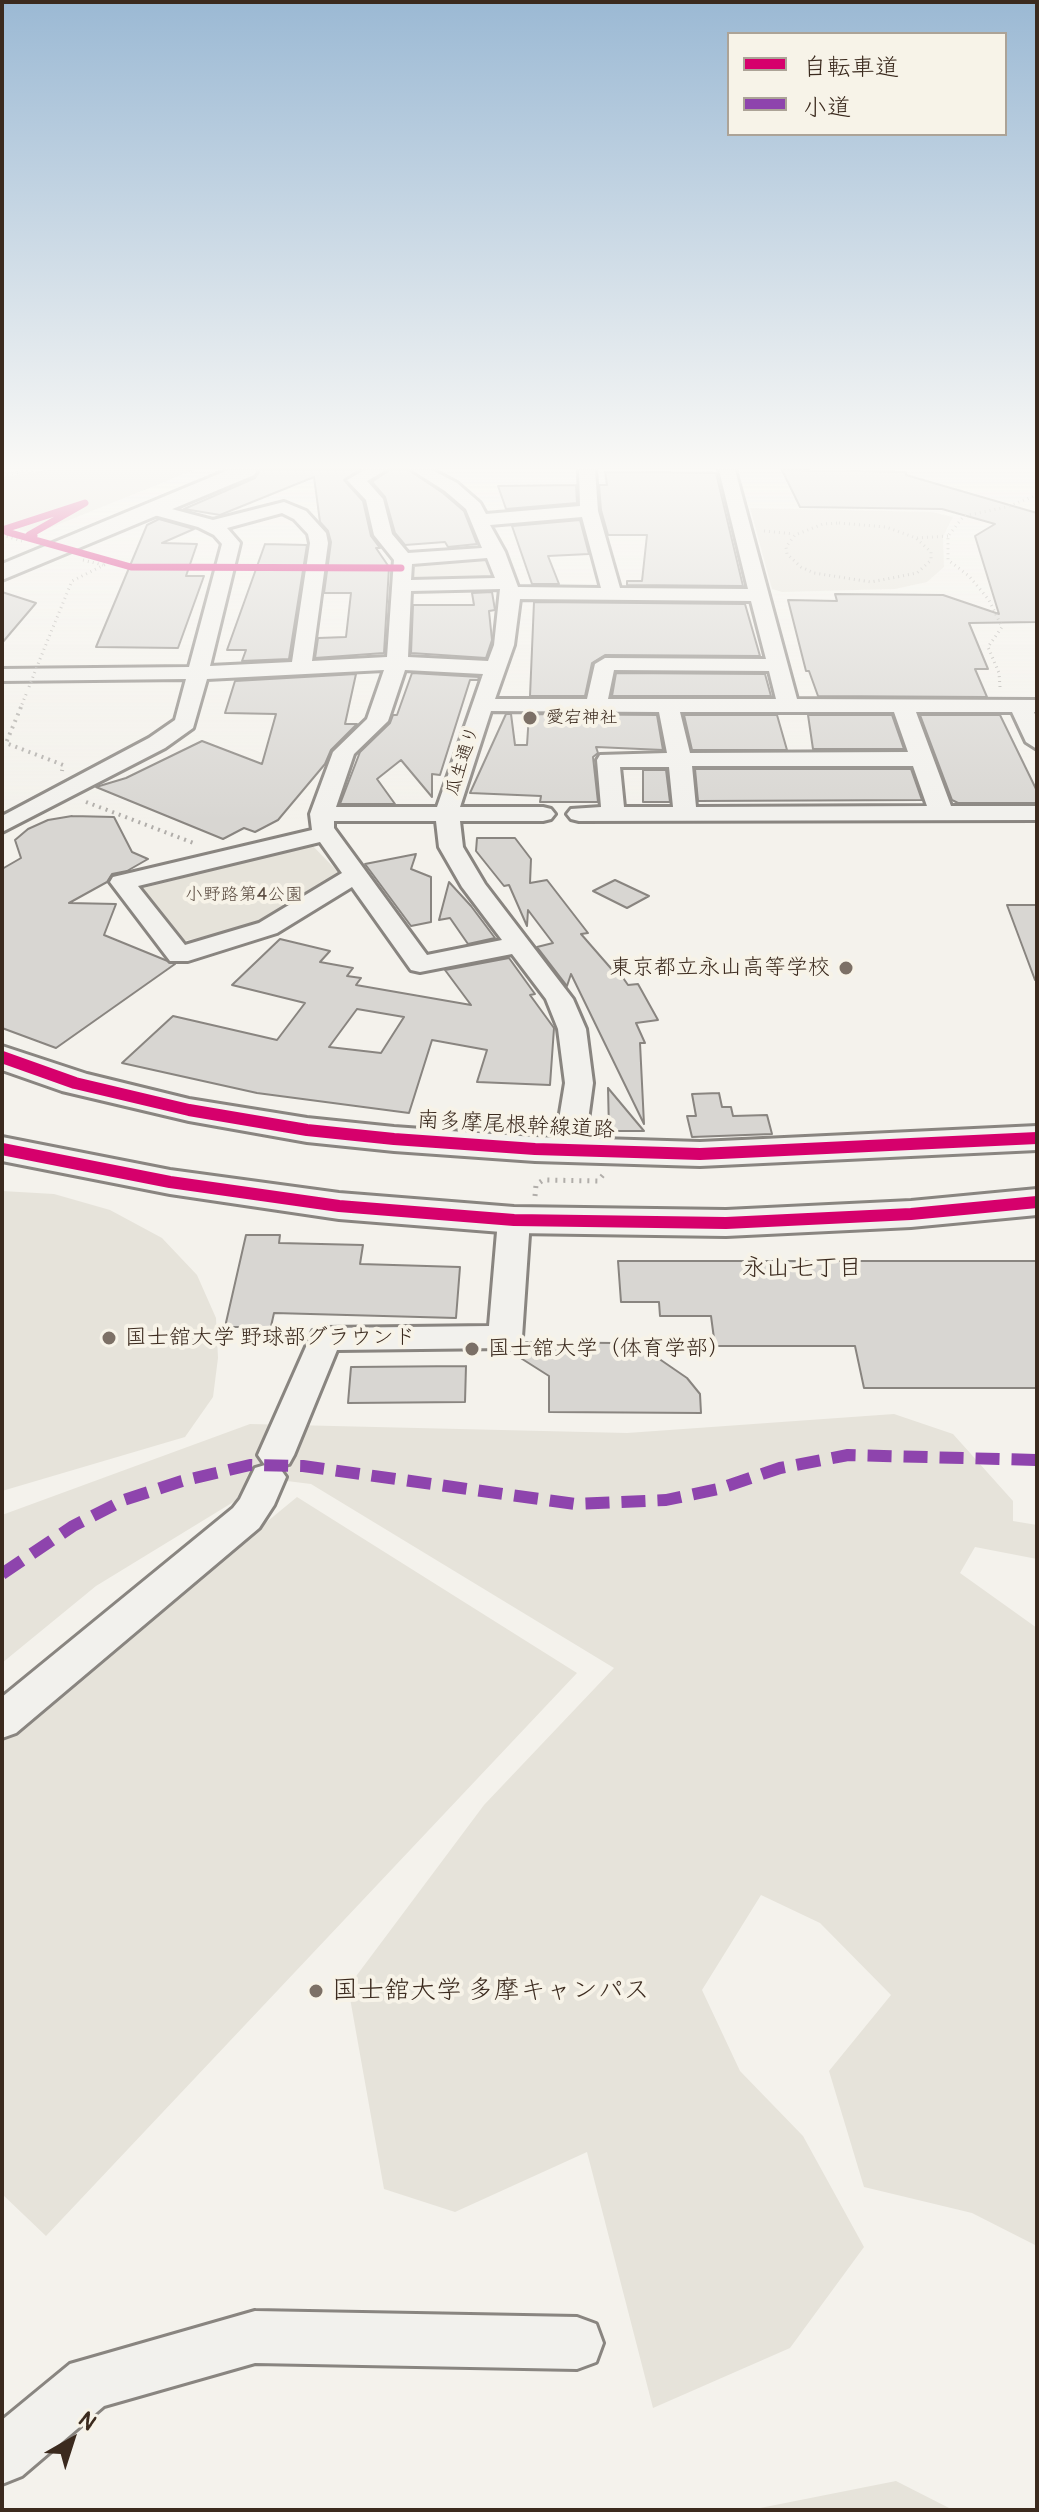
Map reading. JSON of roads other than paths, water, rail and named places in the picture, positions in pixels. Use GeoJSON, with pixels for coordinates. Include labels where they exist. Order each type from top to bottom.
{"type":"FeatureCollection","features":[{"type":"Feature","properties":{"kind":"main road","name":"南多摩尾根幹線道路"},"geometry":{"type":"LineString","coordinates":[[2,1057],[75,1083],[247,1121],[394,1139],[569,1150],[745,1153],[1037,1136]]}},
{"type":"Feature","properties":{"kind":"main road"},"geometry":{"type":"LineString","coordinates":[[2,1149],[170,1182],[268,1196],[514,1220],[726,1223],[911,1214],[1037,1202]]}},
{"type":"Feature","properties":{"kind":"street"},"geometry":{"type":"LineString","coordinates":[[2,824],[174,733],[189,714],[221,587]]}},
{"type":"Feature","properties":{"kind":"street"},"geometry":{"type":"LineString","coordinates":[[301,668],[313,587]]}},
{"type":"Feature","properties":{"kind":"street"},"geometry":{"type":"LineString","coordinates":[[401,587],[397,663],[377,721],[344,752],[324,824],[420,964],[518,945]]}},
{"type":"Feature","properties":{"kind":"street"},"geometry":{"type":"LineString","coordinates":[[467,587],[612,594],[758,595]]}},
{"type":"Feature","properties":{"kind":"street"},"geometry":{"type":"LineString","coordinates":[[610,587],[612,594]]}},
{"type":"Feature","properties":{"kind":"street"},"geometry":{"type":"LineString","coordinates":[[756,587],[788,706]]}},
{"type":"Feature","properties":{"kind":"street","name":"瓜生通り"},"geometry":{"type":"LineString","coordinates":[[509,588],[508,627],[447,814],[451,847],[474,887],[559,999],[572,1029],[579,1083],[569,1150]]}},
{"type":"Feature","properties":{"kind":"street"},"geometry":{"type":"LineString","coordinates":[[2,675],[199,673],[397,663],[496,668]]}},
{"type":"Feature","properties":{"kind":"street"},"geometry":{"type":"LineString","coordinates":[[596,705],[605,664],[775,665]]}},
{"type":"Feature","properties":{"kind":"street"},"geometry":{"type":"LineString","coordinates":[[482,705],[1028,706],[1037,742]]}},
{"type":"Feature","properties":{"kind":"street"},"geometry":{"type":"LineString","coordinates":[[668,706],[680,760],[685,813]]}},
{"type":"Feature","properties":{"kind":"street"},"geometry":{"type":"LineString","coordinates":[[903,706],[919,759],[941,812]]}},
{"type":"Feature","properties":{"kind":"street"},"geometry":{"type":"LineString","coordinates":[[613,814],[608,760],[919,759]]}},
{"type":"Feature","properties":{"kind":"street"},"geometry":{"type":"LineString","coordinates":[[579,814],[1037,813]]}},
{"type":"Feature","properties":{"kind":"street"},"geometry":{"type":"LineString","coordinates":[[357,874],[268,928],[179,955],[122,882],[324,824],[447,814],[543,814]]}},
{"type":"Feature","properties":{"kind":"street"},"geometry":{"type":"LineString","coordinates":[[2,1721],[246,1518],[256,1505],[325,1339],[505,1337],[514,1220]]}},
{"type":"Feature","properties":{"kind":"street"},"geometry":{"type":"LineString","coordinates":[[2,2456],[89,2383],[255,2337],[577,2343]]}},
{"type":"Feature","properties":{"kind":"place","name":"愛宕神社"},"geometry":{"type":"Point","coordinates":[530,718]}},
{"type":"Feature","properties":{"kind":"place","name":"東京都立永山高等学校"},"geometry":{"type":"Point","coordinates":[846,968]}},
{"type":"Feature","properties":{"kind":"place","name":"国士舘大学 野球部グラウンド"},"geometry":{"type":"Point","coordinates":[109,1338]}},
{"type":"Feature","properties":{"kind":"place","name":"国士舘大学（体育学部）"},"geometry":{"type":"Point","coordinates":[472,1349]}},
{"type":"Feature","properties":{"kind":"place","name":"国士舘大学 多摩キャンパス"},"geometry":{"type":"Point","coordinates":[316,1991]}},
{"type":"Feature","properties":{"kind":"district","name":"永山七丁目"},"geometry":{"type":"Point","coordinates":[802,1269]}},
{"type":"Feature","properties":{"kind":"park label","name":"小野路第4公園"},"geometry":{"type":"Point","coordinates":[244,895]}}]}
